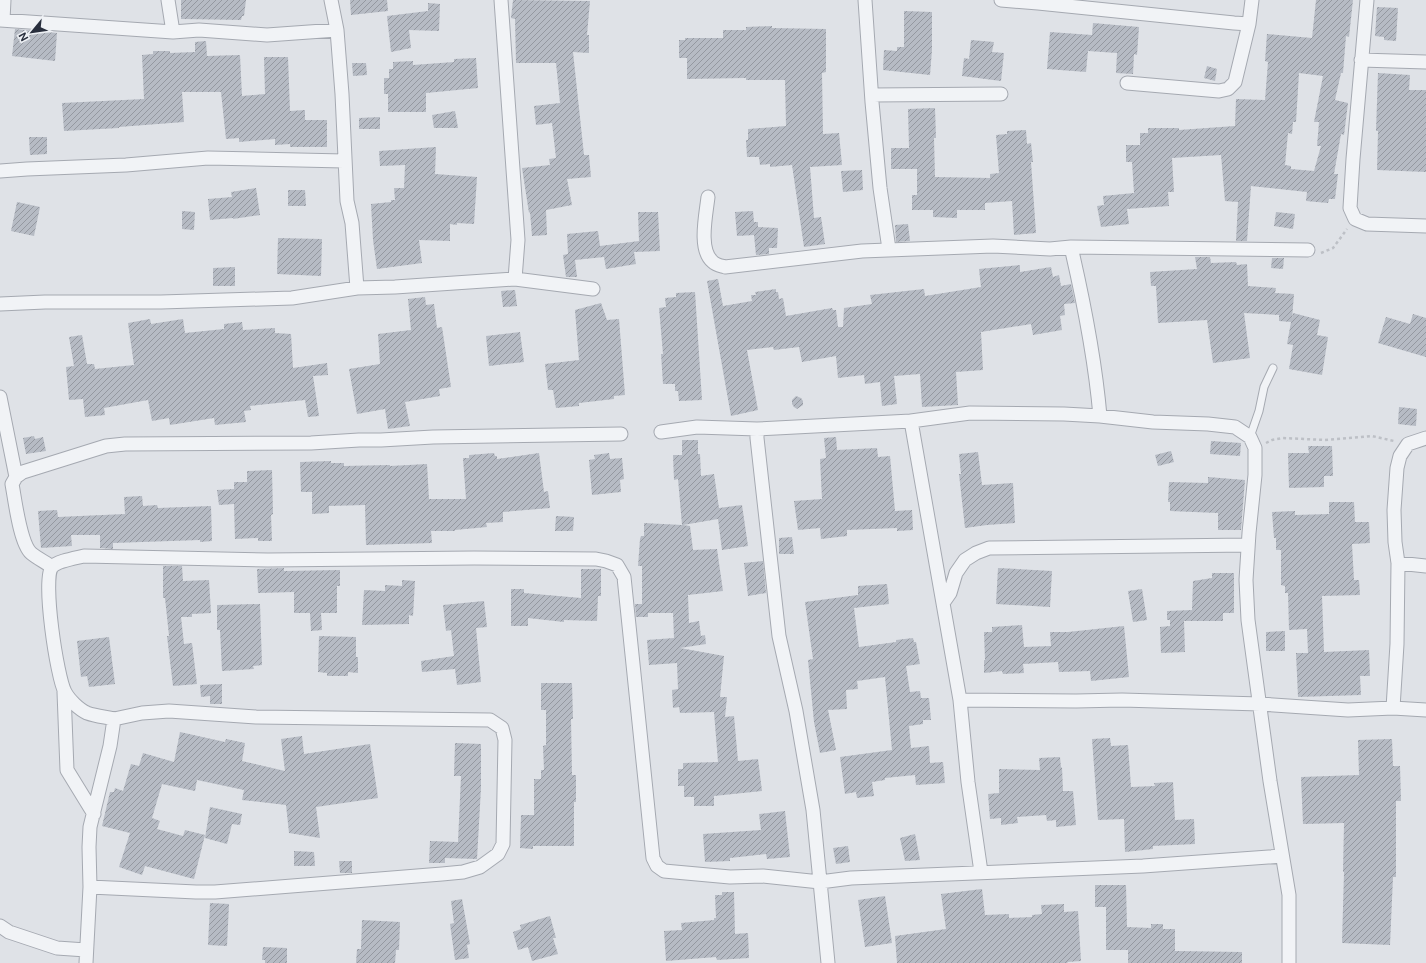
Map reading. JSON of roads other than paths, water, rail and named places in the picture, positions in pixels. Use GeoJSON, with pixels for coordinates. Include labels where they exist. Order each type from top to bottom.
{"type":"FeatureCollection","features":[{"type":"Feature","properties":{"kind":"street"},"geometry":{"type":"LineString","coordinates":[[4,0],[1,20],[173,32],[199,30],[267,35],[337,30]]}},
{"type":"Feature","properties":{"kind":"street"},"geometry":{"type":"LineString","coordinates":[[168,0],[173,32]]}},
{"type":"Feature","properties":{"kind":"street"},"geometry":{"type":"LineString","coordinates":[[331,0],[337,30],[342,94],[347,201],[352,223],[357,288]]}},
{"type":"Feature","properties":{"kind":"street"},"geometry":{"type":"LineString","coordinates":[[501,0],[518,240],[515,279]]}},
{"type":"Feature","properties":{"kind":"street"},"geometry":{"type":"LineString","coordinates":[[865,0],[880,188],[889,249]]}},
{"type":"Feature","properties":{"kind":"street"},"geometry":{"type":"LineString","coordinates":[[1000,0],[1046,3],[1249,24]]}},
{"type":"Feature","properties":{"kind":"street"},"geometry":{"type":"LineString","coordinates":[[1128,83],[1219,91],[1228,89],[1235,82],[1249,24],[1252,0]]}},
{"type":"Feature","properties":{"kind":"street"},"geometry":{"type":"LineString","coordinates":[[1367,0],[1350,208],[1355,219],[1367,224],[1426,226]]}},
{"type":"Feature","properties":{"kind":"street"},"geometry":{"type":"LineString","coordinates":[[1361,60],[1426,62]]}},
{"type":"Feature","properties":{"kind":"street"},"geometry":{"type":"LineString","coordinates":[[872,95],[1000,94]]}},
{"type":"Feature","properties":{"kind":"street"},"geometry":{"type":"LineString","coordinates":[[0,171],[27,168],[126,166],[208,158],[344,160]]}},
{"type":"Feature","properties":{"kind":"street"},"geometry":{"type":"LineString","coordinates":[[708,197],[704,240],[707,254],[714,263],[725,267],[836,253],[889,249],[934,249],[993,246],[1050,250],[1071,247],[1308,250]]}},
{"type":"Feature","properties":{"kind":"street"},"geometry":{"type":"LineString","coordinates":[[1071,247],[1085,308],[1098,387],[1100,416]]}},
{"type":"Feature","properties":{"kind":"street"},"geometry":{"type":"LineString","coordinates":[[0,304],[45,302],[161,302],[292,298],[357,288],[515,279],[593,289]]}},
{"type":"Feature","properties":{"kind":"street"},"geometry":{"type":"LineString","coordinates":[[0,397],[16,477]]}},
{"type":"Feature","properties":{"kind":"street"},"geometry":{"type":"LineString","coordinates":[[661,432],[697,427],[757,429],[911,421],[970,413],[1064,414],[1100,416],[1153,422],[1208,424],[1235,427],[1252,443],[1255,475],[1246,580],[1248,620],[1270,781],[1288,895],[1289,963]]}},
{"type":"Feature","properties":{"kind":"street"},"geometry":{"type":"LineString","coordinates":[[911,421],[960,700],[968,782],[981,872]]}},
{"type":"Feature","properties":{"kind":"street"},"geometry":{"type":"LineString","coordinates":[[757,429],[780,636],[796,711],[813,810],[828,963]]}},
{"type":"Feature","properties":{"kind":"street"},"geometry":{"type":"LineString","coordinates":[[52,567],[30,552],[24,539],[12,484],[16,477],[23,472],[106,446],[125,444],[311,443],[433,437],[620,434]]}},
{"type":"Feature","properties":{"kind":"street"},"geometry":{"type":"LineString","coordinates":[[1393,708],[1397,644],[1398,563],[1394,529],[1394,510],[1397,468],[1400,456],[1408,444],[1426,438]]}},
{"type":"Feature","properties":{"kind":"street"},"geometry":{"type":"LineString","coordinates":[[943,603],[950,592],[956,573],[965,560],[976,553],[989,548],[1248,545]]}},
{"type":"Feature","properties":{"kind":"street"},"geometry":{"type":"LineString","coordinates":[[94,814],[68,770],[64,692],[56,658],[49,607],[49,572],[57,563],[84,556],[268,560],[474,558],[596,559],[612,563],[624,578],[653,858],[657,866],[664,871],[730,877],[763,876],[820,882],[851,878],[1143,866],[1282,856]]}},
{"type":"Feature","properties":{"kind":"street"},"geometry":{"type":"LineString","coordinates":[[1398,563],[1426,566]]}},
{"type":"Feature","properties":{"kind":"street"},"geometry":{"type":"LineString","coordinates":[[64,692],[74,703],[86,712],[114,718],[142,713],[169,711],[256,716],[490,720],[502,728],[505,740],[502,844],[498,854],[480,867],[463,872],[442,874],[215,892],[90,887]]}},
{"type":"Feature","properties":{"kind":"street"},"geometry":{"type":"LineString","coordinates":[[960,700],[1122,700],[1260,704],[1348,710],[1393,708],[1426,710]]}},
{"type":"Feature","properties":{"kind":"street"},"geometry":{"type":"LineString","coordinates":[[0,926],[9,932],[86,957],[90,887],[90,827],[110,746],[114,718]]}},
{"type":"Feature","properties":{"kind":"lane"},"geometry":{"type":"LineString","coordinates":[[1252,443],[1264,388],[1273,368]]}}]}
